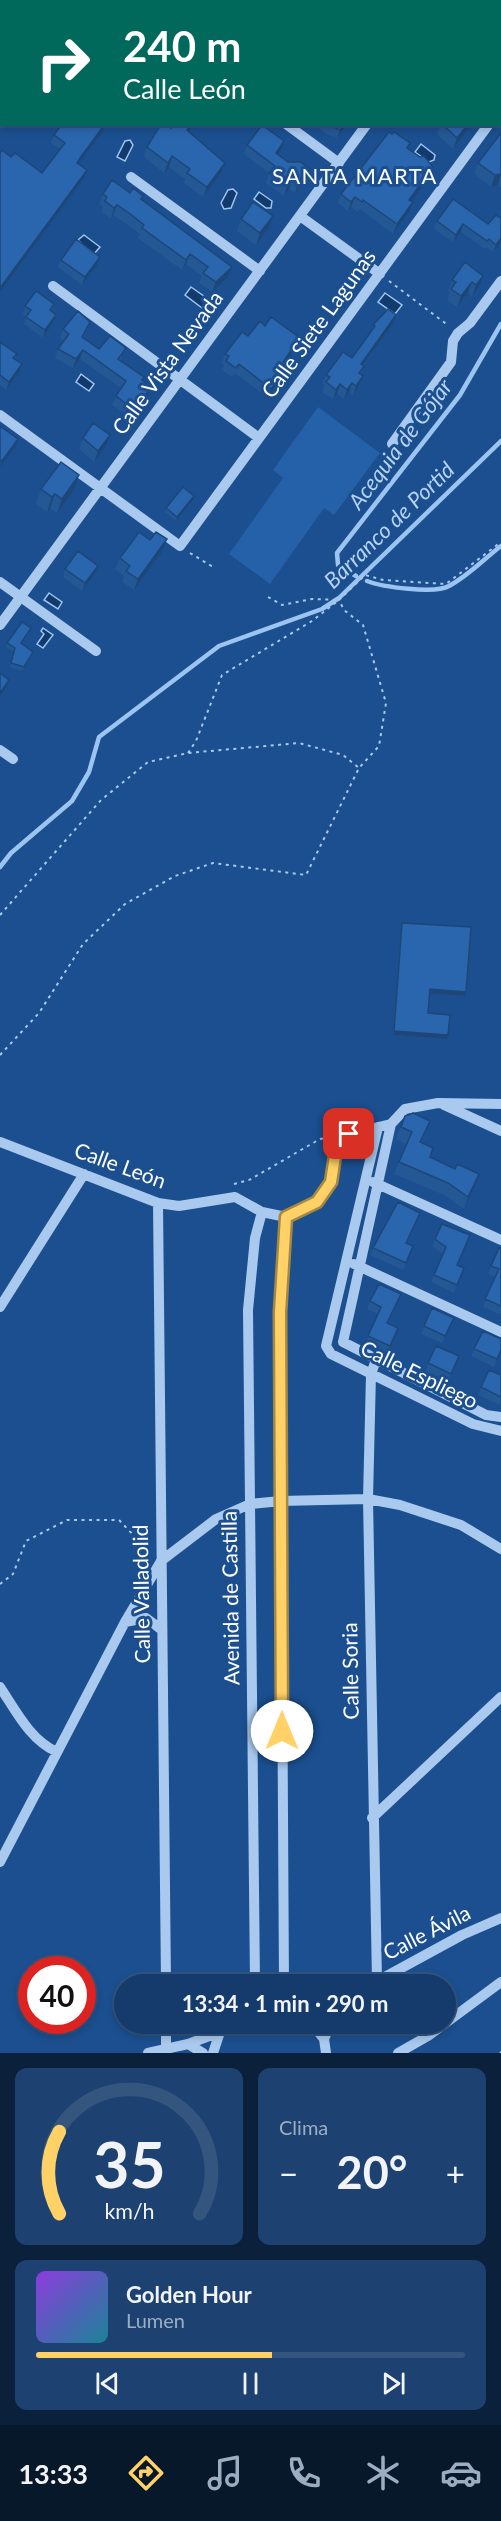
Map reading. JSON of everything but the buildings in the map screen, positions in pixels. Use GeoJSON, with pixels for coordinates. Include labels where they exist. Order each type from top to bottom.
{"type":"FeatureCollection","features":[{"type":"Feature","properties":{"kind":"street"},"geometry":{"type":"LineString","coordinates":[[289,126],[339,163]]}},
{"type":"Feature","properties":{"kind":"street","name":"Calle Vista Nevada"},"geometry":{"type":"LineString","coordinates":[[0,625],[366,126]]}},
{"type":"Feature","properties":{"kind":"street","name":"Calle Siete Lagunas"},"geometry":{"type":"LineString","coordinates":[[180,546],[488,126]]}},
{"type":"Feature","properties":{"kind":"street"},"geometry":{"type":"LineString","coordinates":[[131,177],[260,271]]}},
{"type":"Feature","properties":{"kind":"street"},"geometry":{"type":"LineString","coordinates":[[300,216],[380,273]]}},
{"type":"Feature","properties":{"kind":"street"},"geometry":{"type":"LineString","coordinates":[[392,444],[451,362],[453,341],[458,333],[470,323],[501,281]]}},
{"type":"Feature","properties":{"kind":"street"},"geometry":{"type":"LineString","coordinates":[[53,286],[259,438]]}},
{"type":"Feature","properties":{"kind":"street"},"geometry":{"type":"LineString","coordinates":[[0,415],[180,546]]}},
{"type":"Feature","properties":{"kind":"street"},"geometry":{"type":"LineString","coordinates":[[0,582],[96,651]]}},
{"type":"Feature","properties":{"kind":"street"},"geometry":{"type":"LineString","coordinates":[[0,750],[13,759]]}},
{"type":"Feature","properties":{"kind":"street"},"geometry":{"type":"LineString","coordinates":[[359,1267],[392,1124],[405,1109],[438,1102],[501,1104]]}},
{"type":"Feature","properties":{"kind":"street"},"geometry":{"type":"LineString","coordinates":[[438,1102],[501,1131]]}},
{"type":"Feature","properties":{"kind":"street"},"geometry":{"type":"LineString","coordinates":[[284,1974],[280,1312],[286,1217],[317,1202],[331,1182],[335,1156],[349,1134],[392,1124]]}},
{"type":"Feature","properties":{"kind":"street"},"geometry":{"type":"LineString","coordinates":[[378,1127],[346,1260],[501,1332]]}},
{"type":"Feature","properties":{"kind":"street","name":"Calle León"},"geometry":{"type":"LineString","coordinates":[[0,1143],[158,1203],[179,1206],[235,1197],[262,1212],[286,1217]]}},
{"type":"Feature","properties":{"kind":"street"},"geometry":{"type":"LineString","coordinates":[[0,1307],[84,1174]]}},
{"type":"Feature","properties":{"kind":"street"},"geometry":{"type":"LineString","coordinates":[[366,1179],[501,1240]]}},
{"type":"Feature","properties":{"kind":"street","name":"Calle Valladolid"},"geometry":{"type":"LineString","coordinates":[[158,1203],[166,1974]]}},
{"type":"Feature","properties":{"kind":"street","name":"Avenida de Castilla"},"geometry":{"type":"LineString","coordinates":[[255,1974],[248,1310],[255,1238],[262,1212]]}},
{"type":"Feature","properties":{"kind":"street","name":"Calle Espliego"},"geometry":{"type":"LineString","coordinates":[[346,1260],[326,1346],[331,1354],[473,1424],[501,1431]]}},
{"type":"Feature","properties":{"kind":"street","name":"Calle Espliego"},"geometry":{"type":"LineString","coordinates":[[359,1267],[343,1342],[486,1415],[501,1417]]}},
{"type":"Feature","properties":{"kind":"street","name":"Calle Soria"},"geometry":{"type":"LineString","coordinates":[[374,1974],[368,1499],[371,1374],[376,1360]]}},
{"type":"Feature","properties":{"kind":"street"},"geometry":{"type":"LineString","coordinates":[[0,1862],[125,1622],[161,1561],[216,1519],[250,1504],[368,1499],[400,1505],[460,1525],[501,1549]]}},
{"type":"Feature","properties":{"kind":"street"},"geometry":{"type":"LineString","coordinates":[[125,1622],[147,1618],[162,1630]]}},
{"type":"Feature","properties":{"kind":"street"},"geometry":{"type":"LineString","coordinates":[[0,1687],[34,1737],[44,1747],[57,1752]]}},
{"type":"Feature","properties":{"kind":"street"},"geometry":{"type":"LineString","coordinates":[[372,1818],[501,1697]]}},
{"type":"Feature","properties":{"kind":"street","name":"Calle Ávila"},"geometry":{"type":"LineString","coordinates":[[390,1974],[462,1935],[501,1918]]}},
{"type":"Feature","properties":{"kind":"street"},"geometry":{"type":"LineString","coordinates":[[398,2053],[428,2036],[501,1982]]}},
{"type":"Feature","properties":{"kind":"street"},"geometry":{"type":"LineString","coordinates":[[166,2034],[166,2048]]}},
{"type":"Feature","properties":{"kind":"street"},"geometry":{"type":"LineString","coordinates":[[148,2053],[188,2044],[210,2034]]}},
{"type":"Feature","properties":{"kind":"street"},"geometry":{"type":"LineString","coordinates":[[213,2053],[221,2034]]}},
{"type":"Feature","properties":{"kind":"street"},"geometry":{"type":"LineString","coordinates":[[320,2034],[324,2039],[326,2053]]}},
{"type":"Feature","properties":{"kind":"street"},"geometry":{"type":"LineString","coordinates":[[324,2039],[326,2034]]}},
{"type":"Feature","properties":{"kind":"street"},"geometry":{"type":"LineString","coordinates":[[188,2044],[203,2053]]}},
{"type":"Feature","properties":{"kind":"path"},"geometry":{"type":"LineString","coordinates":[[380,273],[458,333]]}},
{"type":"Feature","properties":{"kind":"path"},"geometry":{"type":"LineString","coordinates":[[188,753],[196,741],[206,709],[222,675],[312,621],[339,600],[365,575],[383,580],[446,584],[501,542]]}},
{"type":"Feature","properties":{"kind":"path"},"geometry":{"type":"LineString","coordinates":[[180,546],[213,567]]}},
{"type":"Feature","properties":{"kind":"path"},"geometry":{"type":"LineString","coordinates":[[268,597],[282,605],[312,599],[339,600]]}},
{"type":"Feature","properties":{"kind":"path"},"geometry":{"type":"LineString","coordinates":[[0,1055],[39,1013],[83,944],[125,904],[175,876],[213,863],[306,875],[359,768],[380,746],[386,703],[363,626],[344,610],[339,600]]}},
{"type":"Feature","properties":{"kind":"path"},"geometry":{"type":"LineString","coordinates":[[0,915],[101,801],[148,762],[188,753],[299,743],[343,755],[359,768]]}},
{"type":"Feature","properties":{"kind":"path"},"geometry":{"type":"LineString","coordinates":[[230,1185],[249,1180],[320,1138],[349,1134]]}},
{"type":"Feature","properties":{"kind":"path"},"geometry":{"type":"LineString","coordinates":[[0,1584],[13,1574],[26,1541],[66,1520],[119,1520],[140,1542],[161,1544]]}},
{"type":"Feature","properties":{"kind":"shaded area"},"geometry":{"type":"Polygon","coordinates":[[[130,140],[133,145],[125,161],[117,157],[125,141],[130,140]]]}},
{"type":"Feature","properties":{"kind":"shaded area"},"geometry":{"type":"Polygon","coordinates":[[[421,144],[435,155],[434,160],[429,162],[415,152],[421,144]]]}},
{"type":"Feature","properties":{"kind":"shaded area"},"geometry":{"type":"Polygon","coordinates":[[[233,189],[237,193],[231,208],[224,209],[221,203],[228,190],[233,189]]]}},
{"type":"Feature","properties":{"kind":"shaded area"},"geometry":{"type":"Polygon","coordinates":[[[259,192],[272,201],[271,208],[266,208],[254,199],[259,192]]]}},
{"type":"Feature","properties":{"kind":"shaded area"},"geometry":{"type":"Polygon","coordinates":[[[84,235],[100,247],[93,255],[78,240],[84,235]]]}},
{"type":"Feature","properties":{"kind":"shaded area"},"geometry":{"type":"Polygon","coordinates":[[[191,287],[208,299],[202,308],[185,295],[191,287]]]}},
{"type":"Feature","properties":{"kind":"shaded area"},"geometry":{"type":"Polygon","coordinates":[[[385,293],[402,305],[395,314],[378,302],[385,293]]]}},
{"type":"Feature","properties":{"kind":"shaded area"},"geometry":{"type":"Polygon","coordinates":[[[81,374],[94,384],[89,391],[76,382],[81,374]]]}},
{"type":"Feature","properties":{"kind":"shaded area"},"geometry":{"type":"Polygon","coordinates":[[[318,407],[380,453],[334,515],[324,508],[270,584],[229,554],[283,478],[273,470],[318,407]]]}},
{"type":"Feature","properties":{"kind":"shaded area"},"geometry":{"type":"Polygon","coordinates":[[[49,593],[62,602],[58,609],[44,600],[49,593]]]}},
{"type":"Feature","properties":{"kind":"shaded area"},"geometry":{"type":"Polygon","coordinates":[[[43,628],[53,635],[43,648],[37,644],[44,634],[41,631],[43,628]]]}},
{"type":"Feature","properties":{"kind":"waterway","name":"Acequia de Gójar"},"geometry":{"type":"LineString","coordinates":[[356,576],[338,565],[337,553],[460,395],[501,324]]}},
{"type":"Feature","properties":{"kind":"waterway","name":"Barranco de Portid"},"geometry":{"type":"LineString","coordinates":[[0,867],[11,853],[72,801],[89,772],[99,737],[219,646],[322,609],[339,598],[501,441]]}},
{"type":"Feature","properties":{"kind":"waterway","name":"Acequia de Gójar"},"geometry":{"type":"LineString","coordinates":[[367,581],[408,589],[442,588],[463,577],[501,546]]}},
{"type":"Feature","properties":{"kind":"district","name":"SANTA MARTA"},"geometry":{"type":"Point","coordinates":[355,176]}},
{"type":"Feature","properties":{"kind":"route"},"geometry":{"type":"LineString","coordinates":[[282,1731],[280,1312],[283,1242],[286,1217],[317,1202],[331,1182],[335,1156],[349,1134]]}}]}
